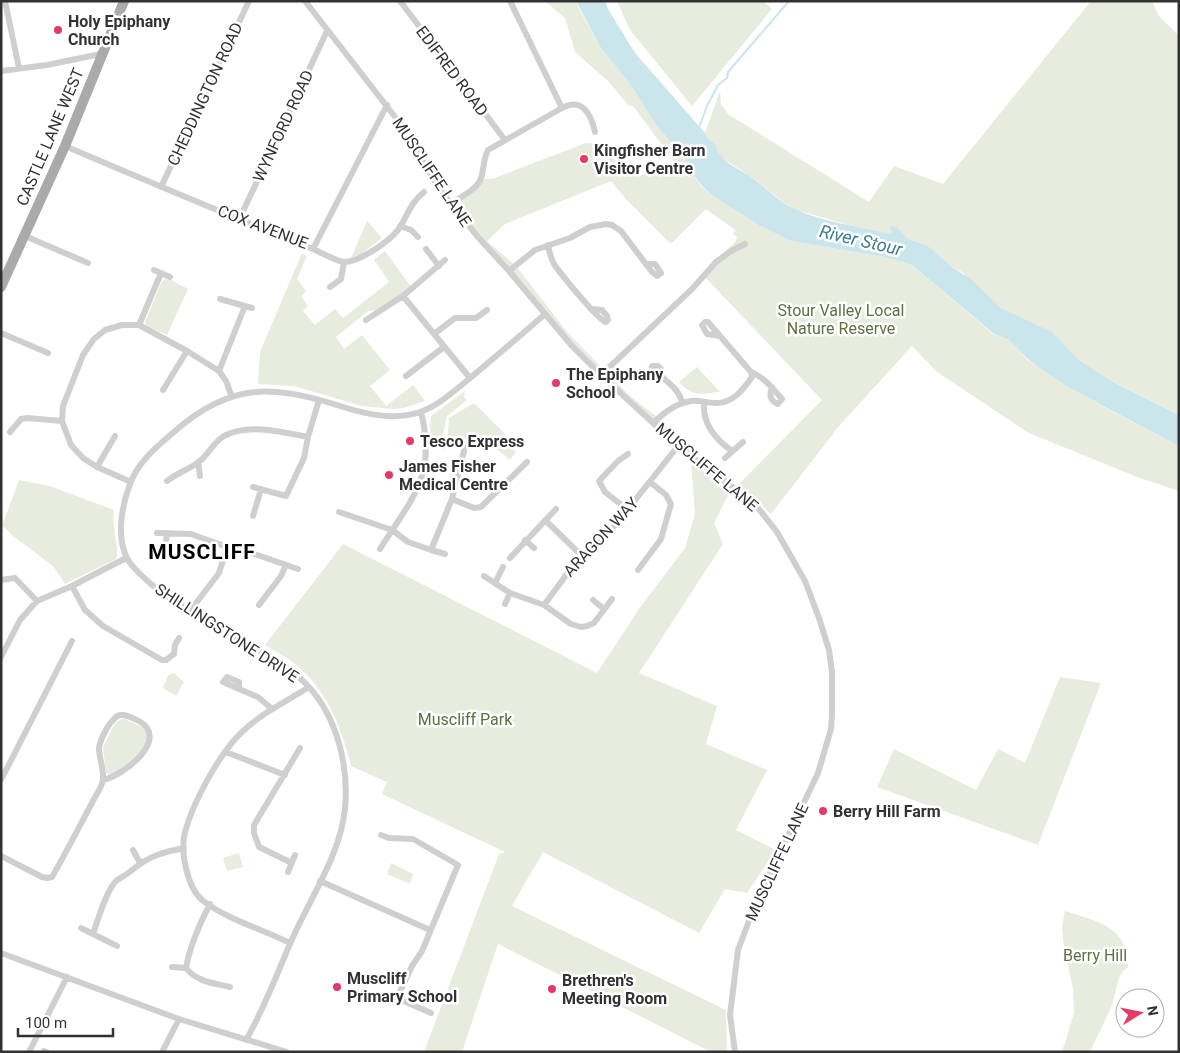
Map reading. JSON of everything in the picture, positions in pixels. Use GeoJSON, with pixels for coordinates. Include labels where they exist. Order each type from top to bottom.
{"type":"FeatureCollection","features":[{"type":"Feature","properties":{"kind":"main road","name":"CASTLE LANE WEST"},"geometry":{"type":"LineString","coordinates":[[1,287],[65,146],[101,54],[126,1]]}},
{"type":"Feature","properties":{"kind":"street"},"geometry":{"type":"LineString","coordinates":[[5,1],[19,68]]}},
{"type":"Feature","properties":{"kind":"street","name":"CHEDDINGTON ROAD"},"geometry":{"type":"LineString","coordinates":[[162,187],[249,1]]}},
{"type":"Feature","properties":{"kind":"street","name":"MUSCLIFFE LANE"},"geometry":{"type":"LineString","coordinates":[[305,1],[327,32],[399,122],[451,204],[477,236],[572,346],[601,375],[678,446],[755,504],[777,532],[805,581],[825,637],[832,672],[832,723],[822,761],[813,784],[755,905],[738,950],[730,1015],[735,1052]]}},
{"type":"Feature","properties":{"kind":"street","name":"EDIFRED ROAD"},"geometry":{"type":"LineString","coordinates":[[400,1],[505,140]]}},
{"type":"Feature","properties":{"kind":"street"},"geometry":{"type":"LineString","coordinates":[[510,1],[562,108]]}},
{"type":"Feature","properties":{"kind":"street","name":"WYNFORD ROAD"},"geometry":{"type":"LineString","coordinates":[[239,220],[327,32]]}},
{"type":"Feature","properties":{"kind":"street"},"geometry":{"type":"LineString","coordinates":[[1,71],[47,65],[101,54]]}},
{"type":"Feature","properties":{"kind":"street"},"geometry":{"type":"LineString","coordinates":[[451,204],[481,179],[483,163],[488,150],[569,104],[582,107],[590,115],[594,132]]}},
{"type":"Feature","properties":{"kind":"street","name":"COX AVENUE"},"geometry":{"type":"LineString","coordinates":[[65,146],[217,209],[239,220],[313,249],[386,105]]}},
{"type":"Feature","properties":{"kind":"street"},"geometry":{"type":"LineString","coordinates":[[313,249],[344,262],[362,257],[397,231],[414,200],[424,192]]}},
{"type":"Feature","properties":{"kind":"street"},"geometry":{"type":"LineString","coordinates":[[509,271],[535,250],[570,238],[590,227],[606,224],[622,231],[646,264]]}},
{"type":"Feature","properties":{"kind":"street"},"geometry":{"type":"LineString","coordinates":[[400,226],[411,230],[418,237]]}},
{"type":"Feature","properties":{"kind":"street"},"geometry":{"type":"LineString","coordinates":[[25,236],[88,263]]}},
{"type":"Feature","properties":{"kind":"street"},"geometry":{"type":"LineString","coordinates":[[601,375],[692,289],[716,262],[745,244]]}},
{"type":"Feature","properties":{"kind":"street"},"geometry":{"type":"LineString","coordinates":[[548,245],[555,265],[592,309]]}},
{"type":"Feature","properties":{"kind":"street"},"geometry":{"type":"LineString","coordinates":[[426,250],[439,266]]}},
{"type":"Feature","properties":{"kind":"street"},"geometry":{"type":"LineString","coordinates":[[366,320],[403,296],[445,260]]}},
{"type":"Feature","properties":{"kind":"street"},"geometry":{"type":"LineString","coordinates":[[330,287],[341,279],[344,262]]}},
{"type":"Feature","properties":{"kind":"street"},"geometry":{"type":"LineString","coordinates":[[154,270],[170,277]]}},
{"type":"Feature","properties":{"kind":"street"},"geometry":{"type":"LineString","coordinates":[[139,325],[161,272]]}},
{"type":"Feature","properties":{"kind":"street"},"geometry":{"type":"LineString","coordinates":[[403,296],[470,378]]}},
{"type":"Feature","properties":{"kind":"street"},"geometry":{"type":"LineString","coordinates":[[219,371],[248,307],[220,299]]}},
{"type":"Feature","properties":{"kind":"street"},"geometry":{"type":"LineString","coordinates":[[434,334],[455,318],[476,318],[487,310]]}},
{"type":"Feature","properties":{"kind":"street"},"geometry":{"type":"LineString","coordinates":[[1,657],[20,620],[37,601],[72,586],[126,558],[121,533],[122,511],[131,482],[142,461],[183,424],[211,405],[248,392],[266,390],[299,394],[374,415],[394,417],[421,412],[436,405],[545,314]]}},
{"type":"Feature","properties":{"kind":"street"},"geometry":{"type":"LineString","coordinates":[[131,482],[82,458],[72,446],[62,421],[63,406],[83,355],[94,339],[104,330],[122,325],[139,325],[219,371],[226,381],[232,397]]}},
{"type":"Feature","properties":{"kind":"street"},"geometry":{"type":"LineString","coordinates":[[1,333],[48,353]]}},
{"type":"Feature","properties":{"kind":"street"},"geometry":{"type":"LineString","coordinates":[[720,336],[751,372],[764,378],[772,387]]}},
{"type":"Feature","properties":{"kind":"street"},"geometry":{"type":"LineString","coordinates":[[406,376],[444,347]]}},
{"type":"Feature","properties":{"kind":"street"},"geometry":{"type":"LineString","coordinates":[[163,390],[187,351]]}},
{"type":"Feature","properties":{"kind":"street"},"geometry":{"type":"LineString","coordinates":[[654,422],[668,410],[682,403],[691,401],[722,403],[730,401],[744,389],[752,377],[751,372]]}},
{"type":"Feature","properties":{"kind":"street"},"geometry":{"type":"LineString","coordinates":[[661,376],[674,387],[681,397],[682,403]]}},
{"type":"Feature","properties":{"kind":"street"},"geometry":{"type":"LineString","coordinates":[[253,487],[286,496],[304,458],[308,437],[320,400]]}},
{"type":"Feature","properties":{"kind":"street"},"geometry":{"type":"LineString","coordinates":[[704,402],[707,424],[722,443],[732,451]]}},
{"type":"Feature","properties":{"kind":"street"},"geometry":{"type":"LineString","coordinates":[[380,550],[415,496],[424,471],[427,448],[421,412]]}},
{"type":"Feature","properties":{"kind":"street"},"geometry":{"type":"LineString","coordinates":[[10,432],[21,419],[62,421]]}},
{"type":"Feature","properties":{"kind":"street"},"geometry":{"type":"LineString","coordinates":[[167,482],[198,462],[223,437],[234,433],[248,430],[308,437]]}},
{"type":"Feature","properties":{"kind":"street"},"geometry":{"type":"LineString","coordinates":[[97,467],[115,436]]}},
{"type":"Feature","properties":{"kind":"street"},"geometry":{"type":"LineString","coordinates":[[725,458],[743,442]]}},
{"type":"Feature","properties":{"kind":"street","name":"ARAGON WAY"},"geometry":{"type":"LineString","coordinates":[[544,605],[581,555],[609,533],[678,446]]}},
{"type":"Feature","properties":{"kind":"street"},"geometry":{"type":"LineString","coordinates":[[431,550],[452,499],[465,447]]}},
{"type":"Feature","properties":{"kind":"street"},"geometry":{"type":"LineString","coordinates":[[628,454],[596,481],[605,492],[628,510]]}},
{"type":"Feature","properties":{"kind":"street"},"geometry":{"type":"LineString","coordinates":[[198,462],[200,476]]}},
{"type":"Feature","properties":{"kind":"street"},"geometry":{"type":"LineString","coordinates":[[452,499],[474,508],[481,507],[527,462]]}},
{"type":"Feature","properties":{"kind":"street"},"geometry":{"type":"LineString","coordinates":[[638,570],[661,539],[671,504],[666,495],[650,482]]}},
{"type":"Feature","properties":{"kind":"street"},"geometry":{"type":"LineString","coordinates":[[253,516],[261,489]]}},
{"type":"Feature","properties":{"kind":"street"},"geometry":{"type":"LineString","coordinates":[[510,558],[556,509]]}},
{"type":"Feature","properties":{"kind":"street"},"geometry":{"type":"LineString","coordinates":[[340,512],[392,530],[408,542],[445,554]]}},
{"type":"Feature","properties":{"kind":"street"},"geometry":{"type":"LineString","coordinates":[[545,520],[581,555]]}},
{"type":"Feature","properties":{"kind":"street"},"geometry":{"type":"LineString","coordinates":[[157,533],[191,534],[298,569]]}},
{"type":"Feature","properties":{"kind":"street"},"geometry":{"type":"LineString","coordinates":[[165,552],[167,533]]}},
{"type":"Feature","properties":{"kind":"street"},"geometry":{"type":"LineString","coordinates":[[526,540],[534,548]]}},
{"type":"Feature","properties":{"kind":"street"},"geometry":{"type":"LineString","coordinates":[[190,611],[219,573],[227,547]]}},
{"type":"Feature","properties":{"kind":"street","name":"SHILLINGSTONE DRIVE"},"geometry":{"type":"LineString","coordinates":[[126,558],[144,578],[164,595],[217,629],[277,663],[309,687],[334,730],[341,753],[346,793],[342,826],[334,850],[246,1040]]}},
{"type":"Feature","properties":{"kind":"street"},"geometry":{"type":"LineString","coordinates":[[259,605],[281,576],[286,565]]}},
{"type":"Feature","properties":{"kind":"street"},"geometry":{"type":"LineString","coordinates":[[495,584],[503,567]]}},
{"type":"Feature","properties":{"kind":"street"},"geometry":{"type":"LineString","coordinates":[[484,576],[510,593],[544,605],[571,624],[581,627],[594,623],[612,599]]}},
{"type":"Feature","properties":{"kind":"street"},"geometry":{"type":"LineString","coordinates":[[1,580],[15,578],[37,601]]}},
{"type":"Feature","properties":{"kind":"street"},"geometry":{"type":"LineString","coordinates":[[72,586],[84,610],[103,626],[158,658],[166,660],[170,658],[174,654],[175,645],[179,638]]}},
{"type":"Feature","properties":{"kind":"street"},"geometry":{"type":"LineString","coordinates":[[505,604],[510,593]]}},
{"type":"Feature","properties":{"kind":"street"},"geometry":{"type":"LineString","coordinates":[[593,600],[604,609]]}},
{"type":"Feature","properties":{"kind":"street"},"geometry":{"type":"LineString","coordinates":[[1,780],[72,642]]}},
{"type":"Feature","properties":{"kind":"street"},"geometry":{"type":"LineString","coordinates":[[290,943],[226,915],[202,899],[190,883],[184,857],[184,834],[194,806],[212,773],[243,731],[272,709],[309,687]]}},
{"type":"Feature","properties":{"kind":"street"},"geometry":{"type":"LineString","coordinates":[[239,689],[258,698],[272,709]]}},
{"type":"Feature","properties":{"kind":"street"},"geometry":{"type":"LineString","coordinates":[[1,856],[42,877],[52,877],[103,780],[99,748],[115,717],[119,715],[127,716],[145,725],[149,730],[150,740],[140,757],[111,778],[103,780]]}},
{"type":"Feature","properties":{"kind":"street"},"geometry":{"type":"LineString","coordinates":[[292,863],[259,847],[254,833],[254,825],[300,748]]}},
{"type":"Feature","properties":{"kind":"street"},"geometry":{"type":"LineString","coordinates":[[226,752],[284,775]]}},
{"type":"Feature","properties":{"kind":"street"},"geometry":{"type":"LineString","coordinates":[[381,835],[389,838],[413,839],[459,863],[422,951],[412,966],[397,998],[431,1013]]}},
{"type":"Feature","properties":{"kind":"street"},"geometry":{"type":"LineString","coordinates":[[93,934],[103,906],[116,882],[140,863],[163,852],[184,848]]}},
{"type":"Feature","properties":{"kind":"street"},"geometry":{"type":"LineString","coordinates":[[133,850],[140,863]]}},
{"type":"Feature","properties":{"kind":"street"},"geometry":{"type":"LineString","coordinates":[[288,872],[294,855]]}},
{"type":"Feature","properties":{"kind":"street"},"geometry":{"type":"LineString","coordinates":[[320,881],[430,930]]}},
{"type":"Feature","properties":{"kind":"street"},"geometry":{"type":"LineString","coordinates":[[210,904],[196,931],[188,954],[186,968],[192,976],[205,982],[230,987]]}},
{"type":"Feature","properties":{"kind":"street"},"geometry":{"type":"LineString","coordinates":[[81,928],[117,946]]}},
{"type":"Feature","properties":{"kind":"street"},"geometry":{"type":"LineString","coordinates":[[1,953],[179,1019],[287,1052]]}},
{"type":"Feature","properties":{"kind":"street"},"geometry":{"type":"LineString","coordinates":[[172,968],[186,968]]}},
{"type":"Feature","properties":{"kind":"street"},"geometry":{"type":"LineString","coordinates":[[28,1052],[66,977]]}},
{"type":"Feature","properties":{"kind":"street"},"geometry":{"type":"LineString","coordinates":[[162,1052],[179,1019]]}},
{"type":"Feature","properties":{"kind":"green space","name":"Stour Valley Local Nature Reserve"},"geometry":{"type":"Polygon","coordinates":[[[545,1],[577,1],[578,7],[601,48],[630,84],[657,126],[685,159],[688,168],[702,187],[713,196],[760,226],[791,241],[885,257],[912,265],[993,334],[1009,340],[1028,360],[1066,386],[1179,446],[1179,491],[1137,477],[1029,433],[937,372],[912,346],[839,426],[771,514],[762,504],[736,487],[822,400],[702,274],[735,242],[737,237],[733,234],[735,230],[706,209],[671,244],[625,198],[611,181],[505,224],[487,241],[516,266],[567,332],[629,395],[658,418],[699,462],[601,375],[451,204],[481,179],[492,179],[586,143],[599,143],[603,145],[623,171],[630,174],[641,175],[664,170],[675,163],[634,107],[628,105],[609,82],[575,52],[565,18],[545,1]]]}},
{"type":"Feature","properties":{"kind":"green space"},"geometry":{"type":"Polygon","coordinates":[[[617,1],[763,1],[772,9],[692,106],[630,30],[617,1]]]}},
{"type":"Feature","properties":{"kind":"green space"},"geometry":{"type":"Polygon","coordinates":[[[1091,1],[1152,1],[1159,16],[1179,36],[1179,415],[1113,382],[1078,359],[1051,332],[1001,308],[962,272],[952,267],[927,245],[908,239],[898,228],[890,234],[796,210],[755,179],[722,158],[716,150],[715,144],[707,138],[705,133],[720,91],[721,104],[728,114],[869,202],[894,166],[943,184],[1091,1]]]}},
{"type":"Feature","properties":{"kind":"green space"},"geometry":{"type":"Polygon","coordinates":[[[367,221],[382,238],[361,254],[351,258],[367,221]]]}},
{"type":"Feature","properties":{"kind":"green space"},"geometry":{"type":"Polygon","coordinates":[[[385,251],[411,287],[380,310],[368,311],[336,337],[344,349],[362,335],[390,370],[370,386],[386,406],[413,385],[425,401],[393,409],[362,406],[294,386],[258,384],[260,352],[302,253],[307,256],[297,279],[306,291],[301,296],[308,306],[303,311],[315,325],[335,309],[343,318],[389,282],[374,260],[385,251]]]}},
{"type":"Feature","properties":{"kind":"green space"},"geometry":{"type":"Polygon","coordinates":[[[169,279],[188,289],[167,335],[147,326],[145,322],[161,283],[169,279]]]}},
{"type":"Feature","properties":{"kind":"green space"},"geometry":{"type":"Polygon","coordinates":[[[697,367],[720,392],[697,393],[688,390],[679,382],[697,367]]]}},
{"type":"Feature","properties":{"kind":"green space"},"geometry":{"type":"Polygon","coordinates":[[[465,391],[464,397],[467,400],[447,416],[444,432],[437,440],[432,442],[431,416],[465,391]]]}},
{"type":"Feature","properties":{"kind":"green space"},"geometry":{"type":"Polygon","coordinates":[[[474,403],[508,437],[506,442],[516,452],[510,460],[485,442],[478,440],[462,441],[442,451],[447,444],[449,418],[474,403]]]}},
{"type":"Feature","properties":{"kind":"green space","name":"Muscliff Park"},"geometry":{"type":"Polygon","coordinates":[[[691,461],[729,493],[714,523],[723,544],[639,673],[717,706],[706,744],[767,770],[736,830],[776,850],[747,893],[725,889],[699,933],[543,852],[512,906],[726,1010],[727,1052],[711,1052],[498,944],[462,1052],[424,1052],[499,854],[505,852],[382,794],[387,782],[351,766],[342,736],[330,706],[322,693],[301,669],[265,645],[343,544],[597,673],[639,609],[685,548],[695,514],[691,461]]]}},
{"type":"Feature","properties":{"kind":"green space"},"geometry":{"type":"Polygon","coordinates":[[[19,480],[50,486],[114,510],[116,559],[65,584],[53,566],[2,526],[19,480]]]}},
{"type":"Feature","properties":{"kind":"green space"},"geometry":{"type":"Polygon","coordinates":[[[174,673],[184,682],[176,696],[163,688],[168,675],[174,673]]]}},
{"type":"Feature","properties":{"kind":"green space"},"geometry":{"type":"Polygon","coordinates":[[[1060,677],[1101,683],[1038,845],[877,787],[894,749],[976,790],[998,749],[1025,763],[1060,677]]]}},
{"type":"Feature","properties":{"kind":"green space"},"geometry":{"type":"Polygon","coordinates":[[[122,719],[146,729],[148,738],[139,757],[111,776],[106,773],[103,747],[115,723],[122,719]]]}},
{"type":"Feature","properties":{"kind":"green space"},"geometry":{"type":"Polygon","coordinates":[[[239,853],[243,867],[227,871],[223,858],[239,853]]]}},
{"type":"Feature","properties":{"kind":"green space"},"geometry":{"type":"Polygon","coordinates":[[[391,863],[413,874],[410,884],[387,874],[391,863]]]}},
{"type":"Feature","properties":{"kind":"green space","name":"Berry Hill"},"geometry":{"type":"Polygon","coordinates":[[[1065,911],[1099,922],[1116,934],[1122,942],[1126,953],[1128,967],[1119,978],[1111,1008],[1090,1052],[1062,1052],[1074,1013],[1073,989],[1064,947],[1062,927],[1065,911]]]}},
{"type":"Feature","properties":{"kind":"water","name":"River Stour"},"geometry":{"type":"Polygon","coordinates":[[[577,1],[605,1],[635,53],[705,133],[707,138],[715,144],[720,155],[729,163],[750,176],[784,203],[797,210],[830,221],[890,234],[892,232],[889,228],[893,226],[898,228],[908,239],[927,245],[952,267],[971,279],[1001,308],[1052,332],[1078,359],[1113,382],[1179,415],[1179,446],[1066,386],[1029,360],[1009,340],[994,334],[912,265],[885,257],[791,241],[760,226],[713,196],[688,168],[685,159],[657,126],[630,84],[601,48],[577,1]]]}},
{"type":"Feature","properties":{"kind":"waterway"},"geometry":{"type":"LineString","coordinates":[[699,128],[707,106],[718,85],[727,78],[728,72],[789,1]]}},
{"type":"Feature","properties":{"kind":"place","name":"Holy Epiphany Church"},"geometry":{"type":"Point","coordinates":[58,30]}},
{"type":"Feature","properties":{"kind":"place","name":"Kingfisher Barn Visitor Centre"},"geometry":{"type":"Point","coordinates":[584,159]}},
{"type":"Feature","properties":{"kind":"place","name":"The Epiphany School"},"geometry":{"type":"Point","coordinates":[556,383]}},
{"type":"Feature","properties":{"kind":"place","name":"Tesco Express"},"geometry":{"type":"Point","coordinates":[410,441]}},
{"type":"Feature","properties":{"kind":"place","name":"James Fisher Medical Centre"},"geometry":{"type":"Point","coordinates":[389,475]}},
{"type":"Feature","properties":{"kind":"place","name":"Berry Hill Farm"},"geometry":{"type":"Point","coordinates":[823,811]}},
{"type":"Feature","properties":{"kind":"place","name":"Muscliff Primary School"},"geometry":{"type":"Point","coordinates":[337,987]}},
{"type":"Feature","properties":{"kind":"place","name":"Brethren's Meeting Room"},"geometry":{"type":"Point","coordinates":[552,989]}},
{"type":"Feature","properties":{"kind":"district","name":"MUSCLIFF"},"geometry":{"type":"Point","coordinates":[202,552]}}]}
